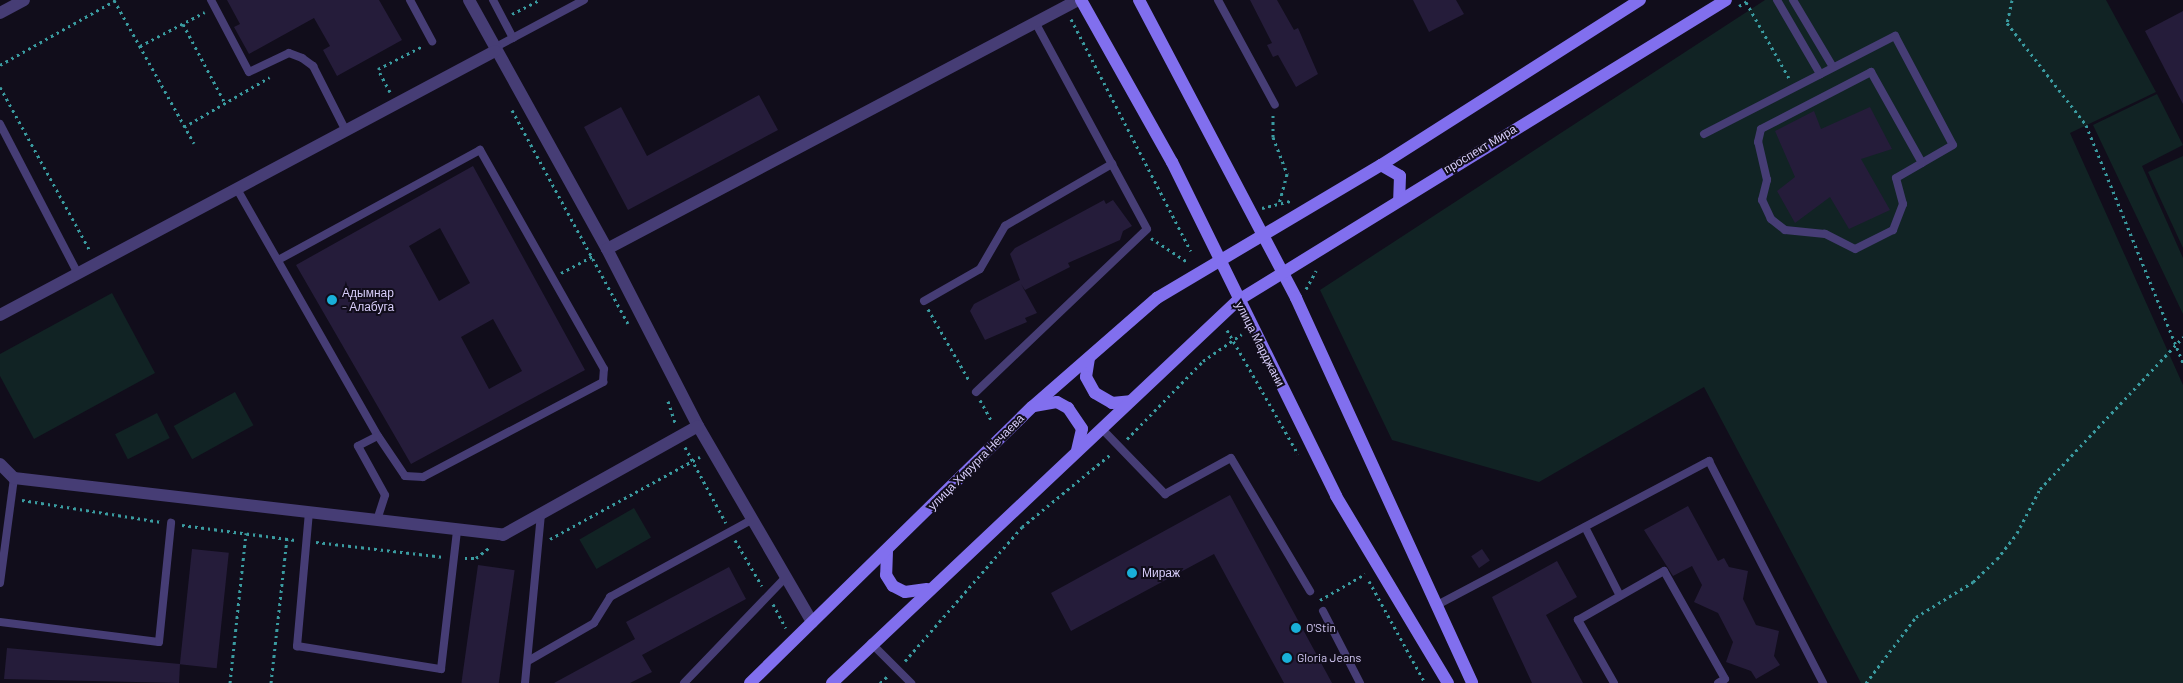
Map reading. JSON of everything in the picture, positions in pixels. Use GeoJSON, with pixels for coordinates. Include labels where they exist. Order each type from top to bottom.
{"type":"FeatureCollection","features":[{"type":"Feature","properties":{"kind":"main road","name":"улица Марджани"},"geometry":{"type":"LineString","coordinates":[[1079,0],[1172,162],[1237,301],[1336,496],[1448,683]]}},
{"type":"Feature","properties":{"kind":"main road"},"geometry":{"type":"LineString","coordinates":[[1139,0],[1280,273],[1439,604],[1472,683]]}},
{"type":"Feature","properties":{"kind":"main road"},"geometry":{"type":"LineString","coordinates":[[1218,259],[1261,237],[1381,165],[1640,0]]}},
{"type":"Feature","properties":{"kind":"main road","name":"проспект Мира"},"geometry":{"type":"LineString","coordinates":[[1237,301],[1399,199],[1726,0]]}},
{"type":"Feature","properties":{"kind":"main road"},"geometry":{"type":"LineString","coordinates":[[1381,165],[1400,176],[1399,199]]}},
{"type":"Feature","properties":{"kind":"main road","name":"улица Хирурга Нечаева"},"geometry":{"type":"LineString","coordinates":[[750,683],[1032,407],[1157,298],[1218,259]]}},
{"type":"Feature","properties":{"kind":"main road"},"geometry":{"type":"LineString","coordinates":[[832,683],[929,588],[1076,454],[1237,301]]}},
{"type":"Feature","properties":{"kind":"main road"},"geometry":{"type":"LineString","coordinates":[[1089,358],[1086,377],[1095,394],[1112,403],[1130,401]]}},
{"type":"Feature","properties":{"kind":"main road"},"geometry":{"type":"LineString","coordinates":[[1032,407],[1050,402],[1068,408],[1082,429],[1076,454]]}},
{"type":"Feature","properties":{"kind":"main road"},"geometry":{"type":"LineString","coordinates":[[887,550],[886,575],[893,586],[905,592],[929,588]]}},
{"type":"Feature","properties":{"kind":"street"},"geometry":{"type":"LineString","coordinates":[[0,13],[24,0]]}},
{"type":"Feature","properties":{"kind":"street"},"geometry":{"type":"LineString","coordinates":[[469,0],[607,249],[698,426],[812,622]]}},
{"type":"Feature","properties":{"kind":"street"},"geometry":{"type":"LineString","coordinates":[[607,249],[1079,0]]}},
{"type":"Feature","properties":{"kind":"street"},"geometry":{"type":"LineString","coordinates":[[0,315],[495,50]]}},
{"type":"Feature","properties":{"kind":"street"},"geometry":{"type":"LineString","coordinates":[[0,464],[14,478],[504,535],[698,426]]}},
{"type":"Feature","properties":{"kind":"lane"},"geometry":{"type":"LineString","coordinates":[[410,0],[432,41]]}},
{"type":"Feature","properties":{"kind":"lane"},"geometry":{"type":"LineString","coordinates":[[493,0],[513,38]]}},
{"type":"Feature","properties":{"kind":"lane"},"geometry":{"type":"LineString","coordinates":[[495,50],[574,2],[584,0]]}},
{"type":"Feature","properties":{"kind":"lane"},"geometry":{"type":"LineString","coordinates":[[1218,0],[1275,105]]}},
{"type":"Feature","properties":{"kind":"lane"},"geometry":{"type":"LineString","coordinates":[[1777,0],[1820,74]]}},
{"type":"Feature","properties":{"kind":"lane"},"geometry":{"type":"LineString","coordinates":[[1793,0],[1833,67]]}},
{"type":"Feature","properties":{"kind":"lane"},"geometry":{"type":"LineString","coordinates":[[212,3],[249,72],[289,53],[313,66],[346,131]]}},
{"type":"Feature","properties":{"kind":"lane"},"geometry":{"type":"LineString","coordinates":[[976,392],[1146,228],[1035,22]]}},
{"type":"Feature","properties":{"kind":"lane"},"geometry":{"type":"LineString","coordinates":[[1704,134],[1895,36],[1953,145],[1922,163],[1896,178],[1903,204],[1893,230],[1855,249],[1825,234],[1797,235],[1772,219],[1762,200],[1766,169],[1758,142],[1767,122],[1871,72],[1922,163]]}},
{"type":"Feature","properties":{"kind":"lane"},"geometry":{"type":"LineString","coordinates":[[0,124],[78,274]]}},
{"type":"Feature","properties":{"kind":"lane"},"geometry":{"type":"LineString","coordinates":[[237,189],[378,436],[405,476],[423,477],[598,388],[604,369],[480,150],[278,260]]}},
{"type":"Feature","properties":{"kind":"lane"},"geometry":{"type":"LineString","coordinates":[[924,302],[980,269],[1005,226],[1112,164]]}},
{"type":"Feature","properties":{"kind":"lane"},"geometry":{"type":"LineString","coordinates":[[1102,429],[1165,494],[1231,458],[1310,591]]}},
{"type":"Feature","properties":{"kind":"lane"},"geometry":{"type":"LineString","coordinates":[[377,520],[385,495],[358,446],[378,436]]}},
{"type":"Feature","properties":{"kind":"lane"},"geometry":{"type":"LineString","coordinates":[[1439,604],[1709,461],[1823,683]]}},
{"type":"Feature","properties":{"kind":"lane"},"geometry":{"type":"LineString","coordinates":[[0,583],[14,478]]}},
{"type":"Feature","properties":{"kind":"lane"},"geometry":{"type":"LineString","coordinates":[[309,512],[297,646],[441,669],[457,530]]}},
{"type":"Feature","properties":{"kind":"lane"},"geometry":{"type":"LineString","coordinates":[[525,683],[541,514]]}},
{"type":"Feature","properties":{"kind":"lane"},"geometry":{"type":"LineString","coordinates":[[528,661],[594,623],[610,597],[752,520]]}},
{"type":"Feature","properties":{"kind":"lane"},"geometry":{"type":"LineString","coordinates":[[0,622],[159,642],[171,523]]}},
{"type":"Feature","properties":{"kind":"lane"},"geometry":{"type":"LineString","coordinates":[[1585,527],[1620,596]]}},
{"type":"Feature","properties":{"kind":"lane"},"geometry":{"type":"LineString","coordinates":[[1614,683],[1578,620],[1664,571],[1724,679],[1718,683]]}},
{"type":"Feature","properties":{"kind":"lane"},"geometry":{"type":"LineString","coordinates":[[684,683],[786,577]]}},
{"type":"Feature","properties":{"kind":"lane"},"geometry":{"type":"LineString","coordinates":[[1323,611],[1360,683]]}},
{"type":"Feature","properties":{"kind":"lane"},"geometry":{"type":"LineString","coordinates":[[872,643],[911,683]]}},
{"type":"Feature","properties":{"kind":"path"},"geometry":{"type":"LineString","coordinates":[[0,65],[115,0],[194,144]]}},
{"type":"Feature","properties":{"kind":"path"},"geometry":{"type":"LineString","coordinates":[[503,19],[539,0]]}},
{"type":"Feature","properties":{"kind":"path"},"geometry":{"type":"LineString","coordinates":[[2012,0],[2007,23],[2086,125],[2183,363]]}},
{"type":"Feature","properties":{"kind":"path"},"geometry":{"type":"LineString","coordinates":[[1746,2],[1795,87]]}},
{"type":"Feature","properties":{"kind":"path"},"geometry":{"type":"LineString","coordinates":[[140,46],[182,24],[212,3]]}},
{"type":"Feature","properties":{"kind":"path"},"geometry":{"type":"LineString","coordinates":[[1061,8],[1078,26],[1192,251]]}},
{"type":"Feature","properties":{"kind":"path"},"geometry":{"type":"LineString","coordinates":[[182,24],[225,103]]}},
{"type":"Feature","properties":{"kind":"path"},"geometry":{"type":"LineString","coordinates":[[396,104],[378,69],[432,41]]}},
{"type":"Feature","properties":{"kind":"path"},"geometry":{"type":"LineString","coordinates":[[184,127],[279,71]]}},
{"type":"Feature","properties":{"kind":"path"},"geometry":{"type":"LineString","coordinates":[[0,87],[97,264]]}},
{"type":"Feature","properties":{"kind":"path"},"geometry":{"type":"LineString","coordinates":[[507,101],[633,334]]}},
{"type":"Feature","properties":{"kind":"path"},"geometry":{"type":"LineString","coordinates":[[1275,105],[1273,137],[1286,174],[1278,204]]}},
{"type":"Feature","properties":{"kind":"path"},"geometry":{"type":"LineString","coordinates":[[1142,233],[1184,257],[1194,269]]}},
{"type":"Feature","properties":{"kind":"path"},"geometry":{"type":"LineString","coordinates":[[553,278],[607,249]]}},
{"type":"Feature","properties":{"kind":"path"},"geometry":{"type":"LineString","coordinates":[[924,302],[992,422]]}},
{"type":"Feature","properties":{"kind":"path"},"geometry":{"type":"LineString","coordinates":[[880,683],[896,668],[1022,527],[1120,446],[1203,361],[1242,334]]}},
{"type":"Feature","properties":{"kind":"path"},"geometry":{"type":"LineString","coordinates":[[1866,683],[1916,617],[1973,582],[1997,559],[2017,533],[2040,489],[2183,336]]}},
{"type":"Feature","properties":{"kind":"path"},"geometry":{"type":"LineString","coordinates":[[666,394],[679,437],[786,628]]}},
{"type":"Feature","properties":{"kind":"path"},"geometry":{"type":"LineString","coordinates":[[538,545],[712,450]]}},
{"type":"Feature","properties":{"kind":"path"},"geometry":{"type":"LineString","coordinates":[[11,498],[287,539],[454,558],[476,558],[504,535]]}},
{"type":"Feature","properties":{"kind":"path"},"geometry":{"type":"LineString","coordinates":[[230,683],[246,533]]}},
{"type":"Feature","properties":{"kind":"path"},"geometry":{"type":"LineString","coordinates":[[271,683],[287,539]]}},
{"type":"Feature","properties":{"kind":"path"},"geometry":{"type":"LineString","coordinates":[[1317,602],[1365,574]]}},
{"type":"Feature","properties":{"kind":"shaded area"},"geometry":{"type":"Polygon","coordinates":[[[1765,0],[2106,0],[2156,92],[2070,133],[2183,385],[2183,683],[1861,683],[1704,387],[1539,482],[1392,440],[1320,290],[1765,0]]]}},
{"type":"Feature","properties":{"kind":"shaded area"},"geometry":{"type":"Polygon","coordinates":[[[2157,94],[2183,145],[2142,166],[2183,258],[2183,314],[2093,125],[2157,94]]]}},
{"type":"Feature","properties":{"kind":"shaded area"},"geometry":{"type":"Polygon","coordinates":[[[2183,156],[2183,248],[2148,172],[2183,156]]]}},
{"type":"Feature","properties":{"kind":"shaded area"},"geometry":{"type":"Polygon","coordinates":[[[112,293],[155,373],[34,439],[0,376],[0,354],[112,293]]]}},
{"type":"Feature","properties":{"kind":"shaded area"},"geometry":{"type":"Polygon","coordinates":[[[235,392],[253,425],[192,459],[174,426],[235,392]]]}},
{"type":"Feature","properties":{"kind":"shaded area"},"geometry":{"type":"Polygon","coordinates":[[[157,413],[170,438],[128,459],[115,434],[157,413]]]}},
{"type":"Feature","properties":{"kind":"shaded area"},"geometry":{"type":"Polygon","coordinates":[[[634,508],[651,537],[596,569],[579,540],[634,508]]]}},
{"type":"Feature","properties":{"kind":"building"},"geometry":{"type":"Polygon","coordinates":[[[227,0],[379,0],[402,40],[337,76],[323,50],[330,46],[314,18],[249,54],[234,27],[240,24],[227,0]]]}},
{"type":"Feature","properties":{"kind":"building"},"geometry":{"type":"Polygon","coordinates":[[[1250,0],[1277,0],[1294,30],[1298,28],[1318,74],[1296,87],[1278,55],[1273,57],[1267,45],[1272,43],[1250,0]]]}},
{"type":"Feature","properties":{"kind":"building"},"geometry":{"type":"Polygon","coordinates":[[[1413,0],[1456,0],[1464,14],[1429,32],[1413,0]]]}},
{"type":"Feature","properties":{"kind":"building"},"geometry":{"type":"Polygon","coordinates":[[[2183,11],[2183,104],[2145,31],[2183,11]]]}},
{"type":"Feature","properties":{"kind":"building"},"geometry":{"type":"Polygon","coordinates":[[[759,95],[778,130],[628,210],[584,127],[621,107],[647,156],[759,95]]]}},
{"type":"Feature","properties":{"kind":"building"},"geometry":{"type":"Polygon","coordinates":[[[1870,107],[1892,149],[1861,159],[1890,210],[1849,229],[1830,197],[1795,223],[1777,191],[1795,177],[1775,131],[1814,111],[1821,129],[1870,107]]]}},
{"type":"Feature","properties":{"kind":"building"},"geometry":{"type":"Polygon","coordinates":[[[473,166],[585,370],[411,464],[296,265],[473,166]],[[440,228],[409,246],[439,301],[470,283],[440,228]],[[493,319],[461,337],[489,389],[522,371],[493,319]]]}},
{"type":"Feature","properties":{"kind":"building"},"geometry":{"type":"Polygon","coordinates":[[[1104,200],[1106,204],[1113,200],[1132,226],[1123,231],[1120,240],[1068,263],[1070,267],[1025,290],[1021,284],[1037,313],[1025,318],[1027,322],[985,340],[970,311],[974,304],[1020,280],[1010,254],[1015,248],[1104,200]]]}},
{"type":"Feature","properties":{"kind":"building","name":"Мираж"},"geometry":{"type":"Polygon","coordinates":[[[1230,495],[1332,683],[1284,683],[1214,554],[1071,631],[1051,593],[1230,495]]]}},
{"type":"Feature","properties":{"kind":"building"},"geometry":{"type":"Polygon","coordinates":[[[1688,506],[1718,561],[1724,558],[1729,567],[1748,571],[1743,599],[1756,625],[1779,631],[1774,656],[1780,665],[1756,679],[1751,671],[1726,662],[1733,642],[1718,613],[1694,602],[1702,585],[1692,566],[1673,576],[1644,530],[1688,506]]]}},
{"type":"Feature","properties":{"kind":"building"},"geometry":{"type":"Polygon","coordinates":[[[192,549],[229,553],[217,668],[180,664],[192,549]]]}},
{"type":"Feature","properties":{"kind":"building"},"geometry":{"type":"Polygon","coordinates":[[[1482,549],[1490,561],[1479,568],[1471,556],[1482,549]]]}},
{"type":"Feature","properties":{"kind":"building"},"geometry":{"type":"Polygon","coordinates":[[[1557,561],[1577,597],[1546,615],[1583,683],[1532,683],[1492,597],[1557,561]]]}},
{"type":"Feature","properties":{"kind":"building"},"geometry":{"type":"Polygon","coordinates":[[[478,565],[515,570],[499,683],[461,683],[478,565]]]}},
{"type":"Feature","properties":{"kind":"building"},"geometry":{"type":"Polygon","coordinates":[[[729,567],[746,599],[642,655],[652,672],[630,683],[554,683],[635,639],[626,622],[729,567]]]}},
{"type":"Feature","properties":{"kind":"building"},"geometry":{"type":"Polygon","coordinates":[[[7,648],[180,664],[179,683],[4,679],[7,648]]]}},
{"type":"Feature","properties":{"kind":"place","name":"Адымнар - Алабуга"},"geometry":{"type":"Point","coordinates":[332,300]}},
{"type":"Feature","properties":{"kind":"place","name":"Мираж"},"geometry":{"type":"Point","coordinates":[1132,573]}},
{"type":"Feature","properties":{"kind":"place","name":"O'Stin"},"geometry":{"type":"Point","coordinates":[1296,628]}},
{"type":"Feature","properties":{"kind":"place","name":"Gloria Jeans"},"geometry":{"type":"Point","coordinates":[1287,658]}}]}
